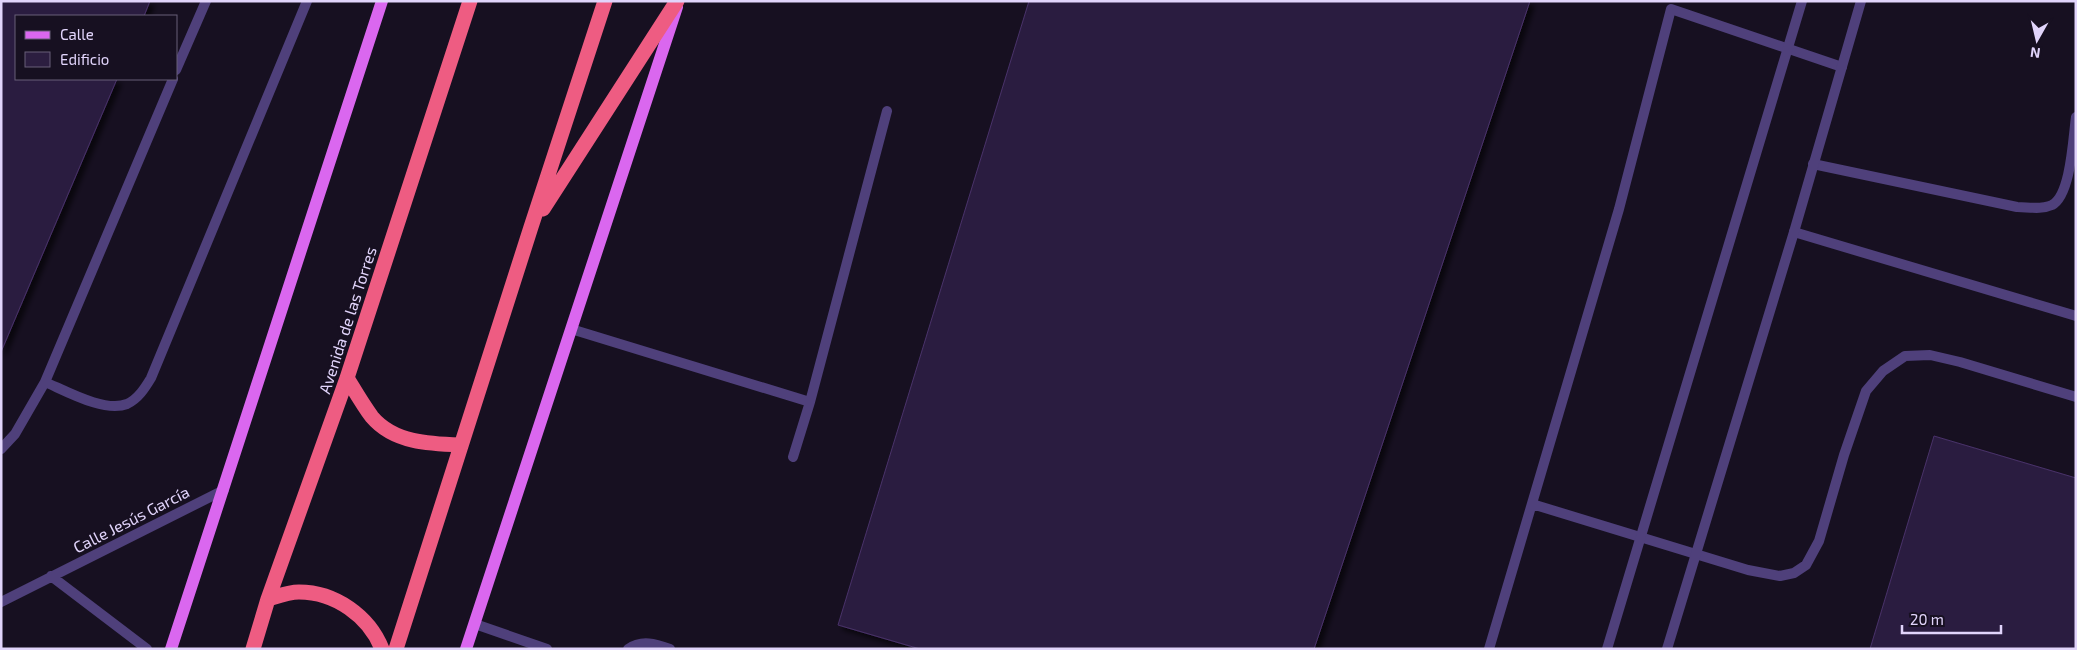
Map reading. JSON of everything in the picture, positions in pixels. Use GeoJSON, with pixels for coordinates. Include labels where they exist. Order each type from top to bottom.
{"type":"FeatureCollection","features":[{"type":"Feature","properties":{"kind":"highway","name":"Avenida de las Torres"},"geometry":{"type":"LineString","coordinates":[[253,649],[268,598],[347,378],[470,1]]}},
{"type":"Feature","properties":{"kind":"highway"},"geometry":{"type":"LineString","coordinates":[[396,649],[605,1]]}},
{"type":"Feature","properties":{"kind":"highway"},"geometry":{"type":"LineString","coordinates":[[531,227],[678,1]]}},
{"type":"Feature","properties":{"kind":"highway"},"geometry":{"type":"LineString","coordinates":[[347,378],[373,417],[386,430],[416,442],[461,445]]}},
{"type":"Feature","properties":{"kind":"highway"},"geometry":{"type":"LineString","coordinates":[[268,598],[297,592],[314,593],[331,598],[366,620],[382,649]]}},
{"type":"Feature","properties":{"kind":"main road"},"geometry":{"type":"LineString","coordinates":[[171,649],[382,1]]}},
{"type":"Feature","properties":{"kind":"main road"},"geometry":{"type":"LineString","coordinates":[[466,649],[678,1]]}},
{"type":"Feature","properties":{"kind":"street"},"geometry":{"type":"LineString","coordinates":[[178,65],[206,1]]}},
{"type":"Feature","properties":{"kind":"street"},"geometry":{"type":"LineString","coordinates":[[45,382],[99,404],[116,406],[128,404],[138,396],[151,378],[307,1]]}},
{"type":"Feature","properties":{"kind":"street"},"geometry":{"type":"LineString","coordinates":[[1606,649],[1802,1]]}},
{"type":"Feature","properties":{"kind":"street"},"geometry":{"type":"LineString","coordinates":[[1667,649],[1794,232],[1861,1]]}},
{"type":"Feature","properties":{"kind":"street"},"geometry":{"type":"LineString","coordinates":[[1489,649],[1619,209],[1672,5],[1842,67]]}},
{"type":"Feature","properties":{"kind":"street"},"geometry":{"type":"LineString","coordinates":[[1,449],[20,426],[45,382],[172,80]]}},
{"type":"Feature","properties":{"kind":"street"},"geometry":{"type":"LineString","coordinates":[[793,457],[810,402],[888,111]]}},
{"type":"Feature","properties":{"kind":"street"},"geometry":{"type":"LineString","coordinates":[[1813,164],[2017,207],[2041,208],[2053,204],[2062,194],[2067,178],[2076,117]]}},
{"type":"Feature","properties":{"kind":"street"},"geometry":{"type":"LineString","coordinates":[[1794,232],[2076,316]]}},
{"type":"Feature","properties":{"kind":"street"},"geometry":{"type":"LineString","coordinates":[[571,329],[810,402]]}},
{"type":"Feature","properties":{"kind":"street"},"geometry":{"type":"LineString","coordinates":[[1532,504],[1748,570],[1780,576],[1794,573],[1806,565],[1819,542],[1844,456],[1866,391],[1882,371],[1905,356],[1930,355],[1960,362],[2076,397]]}},
{"type":"Feature","properties":{"kind":"street","name":"Calle Jesús García"},"geometry":{"type":"LineString","coordinates":[[1,602],[224,490]]}},
{"type":"Feature","properties":{"kind":"street"},"geometry":{"type":"LineString","coordinates":[[51,576],[147,649]]}},
{"type":"Feature","properties":{"kind":"street"},"geometry":{"type":"LineString","coordinates":[[474,624],[546,649]]}},
{"type":"Feature","properties":{"kind":"street"},"geometry":{"type":"LineString","coordinates":[[628,649],[640,643],[653,643],[670,649]]}},
{"type":"Feature","properties":{"kind":"building"},"geometry":{"type":"Polygon","coordinates":[[[1,1],[150,1],[144,15],[15,15],[15,80],[117,80],[1,352],[1,1]]]}},
{"type":"Feature","properties":{"kind":"building"},"geometry":{"type":"Polygon","coordinates":[[[1029,1],[1530,1],[1314,649],[920,649],[838,625],[1029,1]]]}},
{"type":"Feature","properties":{"kind":"building"},"geometry":{"type":"Polygon","coordinates":[[[1934,436],[2076,478],[2076,649],[1870,649],[1934,436]]]}}]}
